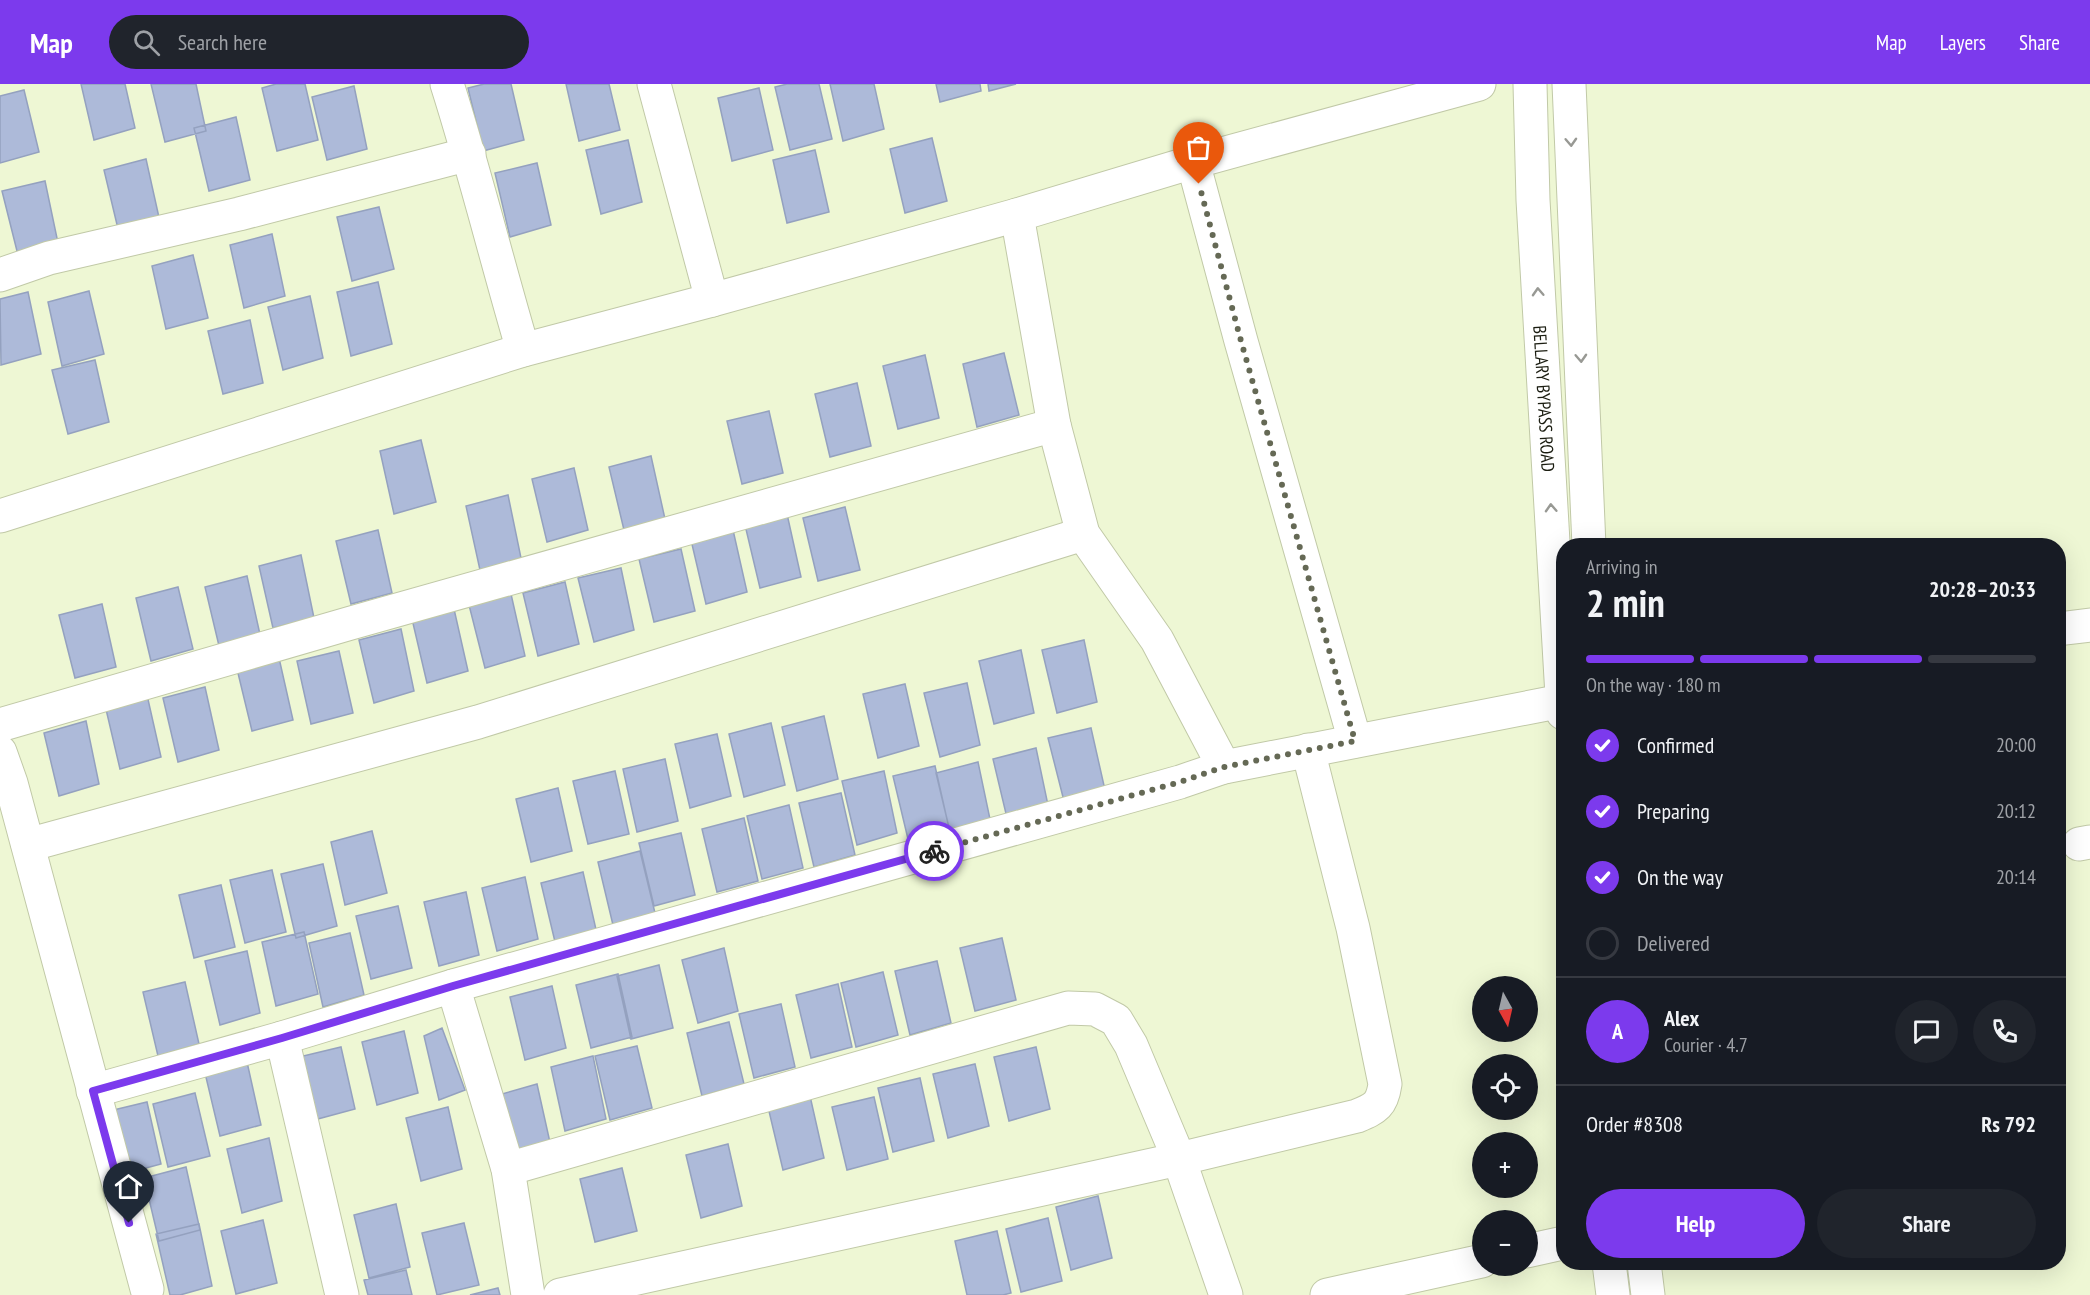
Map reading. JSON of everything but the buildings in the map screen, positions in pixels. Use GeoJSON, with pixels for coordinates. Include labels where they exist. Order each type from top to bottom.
{"type":"FeatureCollection","features":[{"type":"Feature","properties":{"kind":"street"},"geometry":{"type":"LineString","coordinates":[[447,84],[469,154],[493,248],[523,350]]}},
{"type":"Feature","properties":{"kind":"street"},"geometry":{"type":"LineString","coordinates":[[0,516],[523,350],[712,300],[1017,215],[1193,162],[1479,84]]}},
{"type":"Feature","properties":{"kind":"street","name":"BELLARY BYPASS ROAD"},"geometry":{"type":"LineString","coordinates":[[1530,84],[1533,200],[1556,597]]}},
{"type":"Feature","properties":{"kind":"street","name":"BELLARY BYPASS ROAD"},"geometry":{"type":"LineString","coordinates":[[1569,84],[1589,538]]}},
{"type":"Feature","properties":{"kind":"street"},"geometry":{"type":"LineString","coordinates":[[664,86],[712,300]]}},
{"type":"Feature","properties":{"kind":"street"},"geometry":{"type":"LineString","coordinates":[[0,275],[49,258],[239,214],[469,154]]}},
{"type":"Feature","properties":{"kind":"street"},"geometry":{"type":"LineString","coordinates":[[1193,162],[1241,341],[1355,741]]}},
{"type":"Feature","properties":{"kind":"street"},"geometry":{"type":"LineString","coordinates":[[1017,215],[1054,425],[1083,534],[1157,640],[1224,767]]}},
{"type":"Feature","properties":{"kind":"street"},"geometry":{"type":"LineString","coordinates":[[0,724],[1054,425]]}},
{"type":"Feature","properties":{"kind":"street"},"geometry":{"type":"LineString","coordinates":[[28,845],[478,722],[1083,534]]}},
{"type":"Feature","properties":{"kind":"street"},"geometry":{"type":"LineString","coordinates":[[2066,628],[2090,625]]}},
{"type":"Feature","properties":{"kind":"street"},"geometry":{"type":"LineString","coordinates":[[93,1091],[282,1038],[453,986],[1169,786],[1224,767],[1556,702]]}},
{"type":"Feature","properties":{"kind":"street"},"geometry":{"type":"LineString","coordinates":[[560,1295],[1179,1159],[1357,1116],[1374,1109],[1383,1098],[1385,1084],[1356,939],[1308,750]]}},
{"type":"Feature","properties":{"kind":"street"},"geometry":{"type":"LineString","coordinates":[[0,752],[28,845],[147,1289]]}},
{"type":"Feature","properties":{"kind":"street"},"geometry":{"type":"LineString","coordinates":[[453,986],[508,1169],[528,1295]]}},
{"type":"Feature","properties":{"kind":"street"},"geometry":{"type":"LineString","coordinates":[[508,1169],[1068,1008],[1095,1009],[1116,1020],[1131,1045],[1179,1159],[1226,1295]]}},
{"type":"Feature","properties":{"kind":"street"},"geometry":{"type":"LineString","coordinates":[[282,1038],[342,1295]]}},
{"type":"Feature","properties":{"kind":"street"},"geometry":{"type":"LineString","coordinates":[[1538,1249],[1556,1245]]}},
{"type":"Feature","properties":{"kind":"street"},"geometry":{"type":"LineString","coordinates":[[1327,1295],[1472,1263]]}},
{"type":"Feature","properties":{"kind":"street"},"geometry":{"type":"LineString","coordinates":[[1610,1270],[1613,1295]]}},
{"type":"Feature","properties":{"kind":"street"},"geometry":{"type":"LineString","coordinates":[[1645,1270],[1648,1295]]}},
{"type":"Feature","properties":{"kind":"way so far"},"geometry":{"type":"LineString","coordinates":[[934,851],[1180,782],[1224,767],[1355,741],[1241,341],[1199,184]]}},
{"type":"Feature","properties":{"kind":"route"},"geometry":{"type":"LineString","coordinates":[[129,1223],[93,1091],[282,1038],[453,986],[934,851]]}}]}
